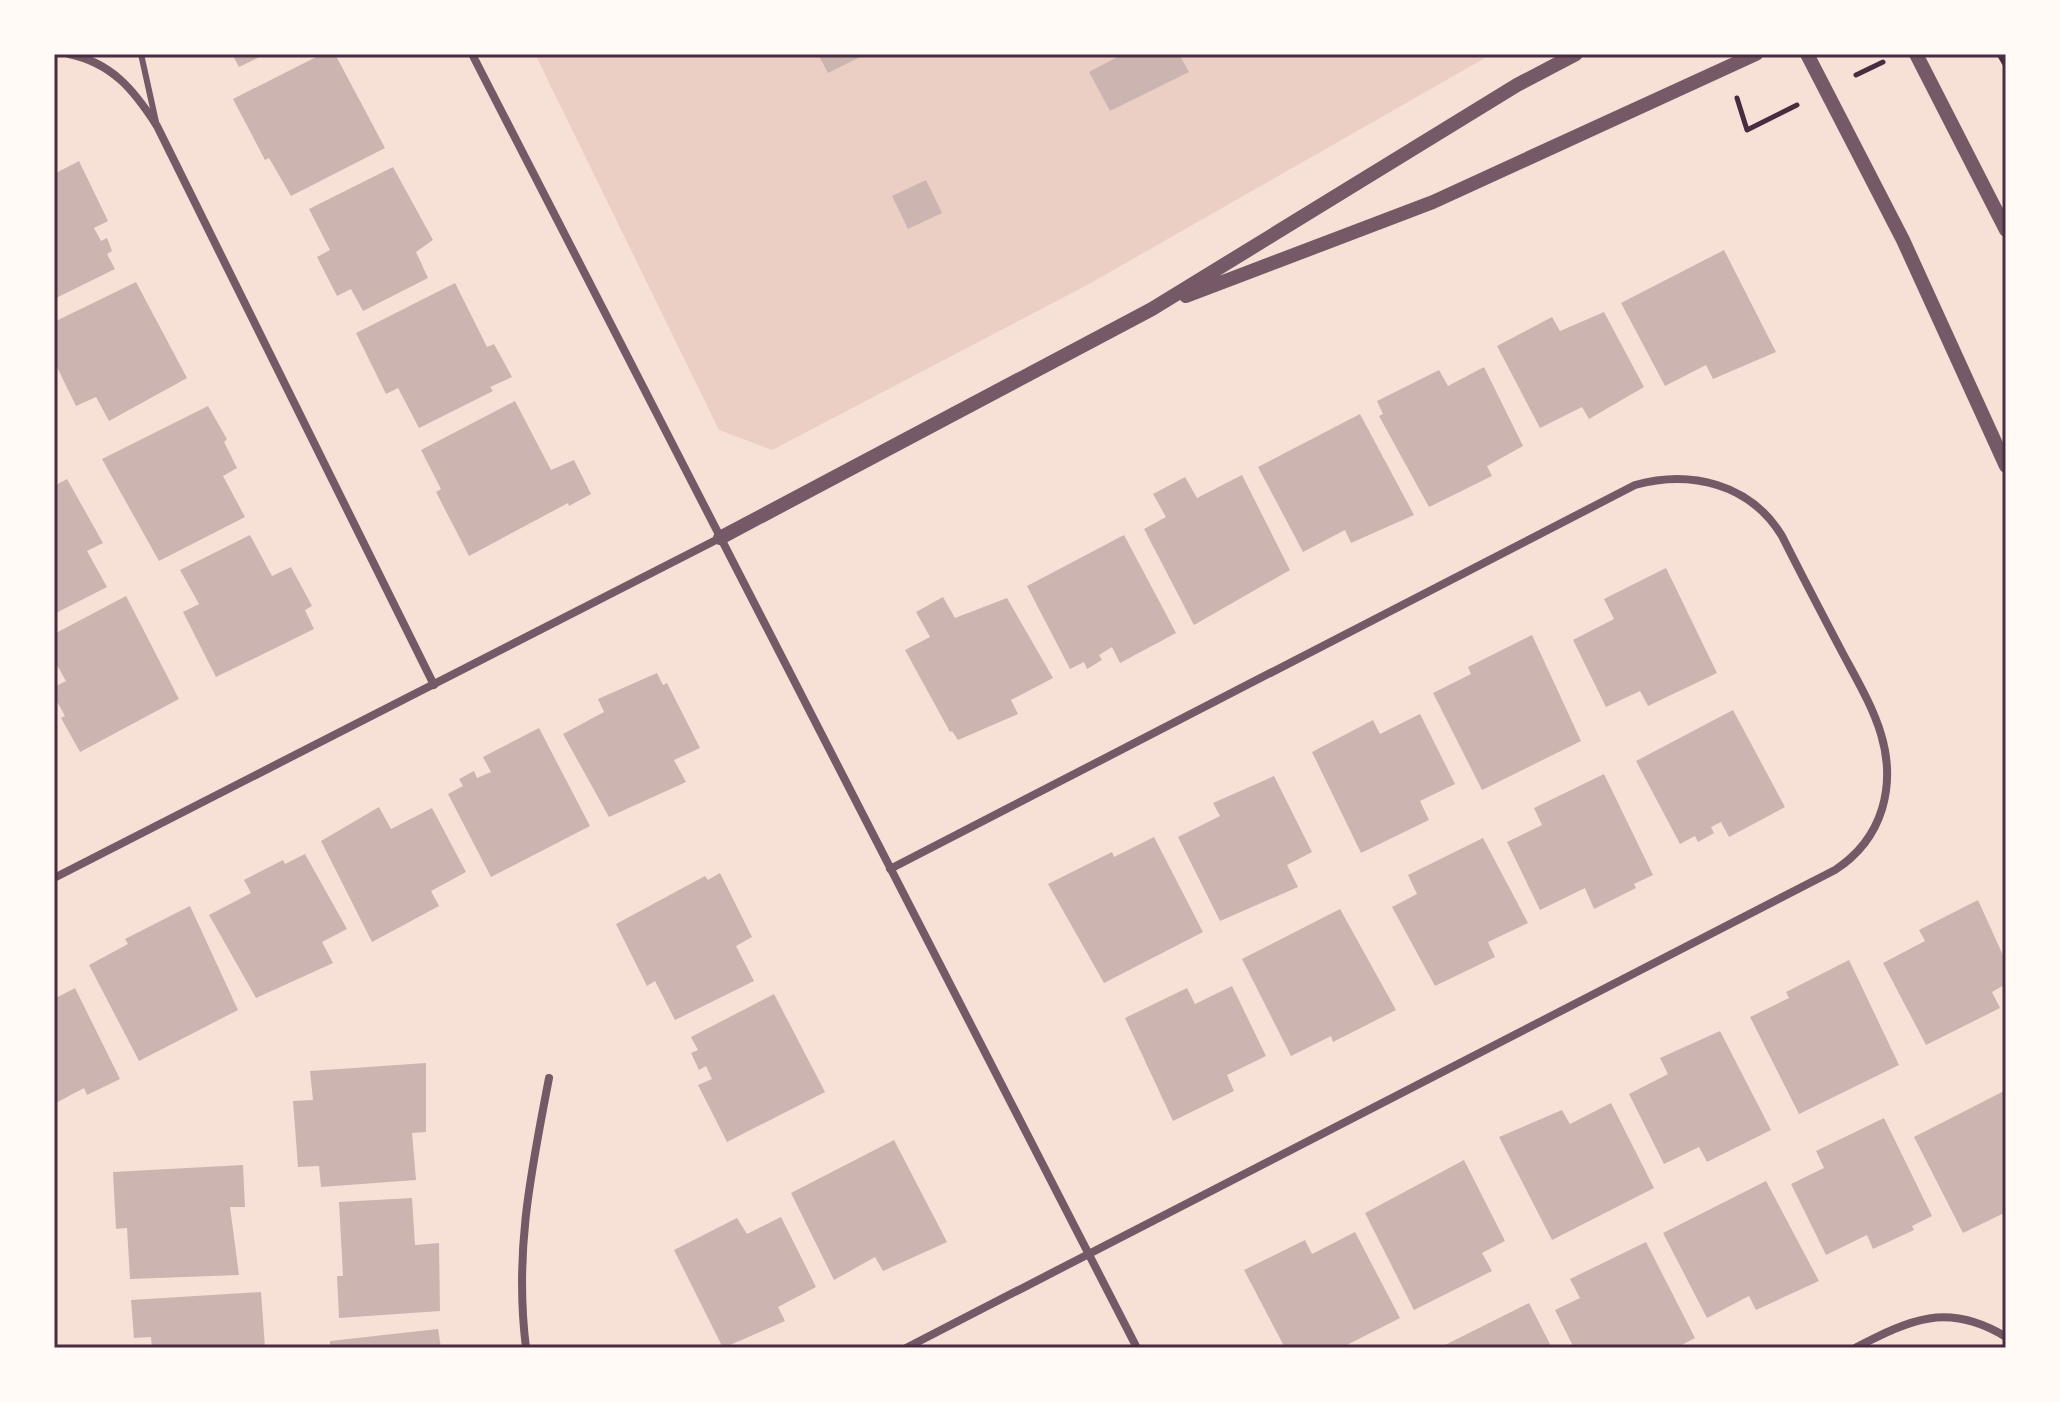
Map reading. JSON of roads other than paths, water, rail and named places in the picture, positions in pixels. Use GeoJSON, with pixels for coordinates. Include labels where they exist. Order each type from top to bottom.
{"type":"FeatureCollection","features":[{"type":"Feature","properties":{"kind":"street"},"geometry":{"type":"LineString","coordinates":[[69,54],[106,67],[125,82],[157,126],[434,685]]}},
{"type":"Feature","properties":{"kind":"street"},"geometry":{"type":"LineString","coordinates":[[472,54],[1137,1348]]}},
{"type":"Feature","properties":{"kind":"street"},"geometry":{"type":"LineString","coordinates":[[54,878],[720,538],[1152,309],[1517,85],[1576,54]]}},
{"type":"Feature","properties":{"kind":"street"},"geometry":{"type":"LineString","coordinates":[[1152,309],[1433,202],[1756,54]]}},
{"type":"Feature","properties":{"kind":"street"},"geometry":{"type":"LineString","coordinates":[[1807,54],[1903,240],[2006,466]]}},
{"type":"Feature","properties":{"kind":"street"},"geometry":{"type":"LineString","coordinates":[[1916,54],[2006,230]]}},
{"type":"Feature","properties":{"kind":"street"},"geometry":{"type":"LineString","coordinates":[[890,869],[1635,485],[1680,477],[1727,487],[1768,517],[1782,536],[1871,708],[1887,749],[1889,779],[1878,824],[1858,852],[1835,870],[906,1348]]}},
{"type":"Feature","properties":{"kind":"street"},"geometry":{"type":"LineString","coordinates":[[526,1348],[521,1296],[522,1221],[549,1078]]}},
{"type":"Feature","properties":{"kind":"street"},"geometry":{"type":"LineString","coordinates":[[1855,1348],[1909,1320],[1924,1318],[1966,1320],[2006,1337]]}},
{"type":"Feature","properties":{"kind":"lane"},"geometry":{"type":"LineString","coordinates":[[141,54],[157,126]]}}]}
